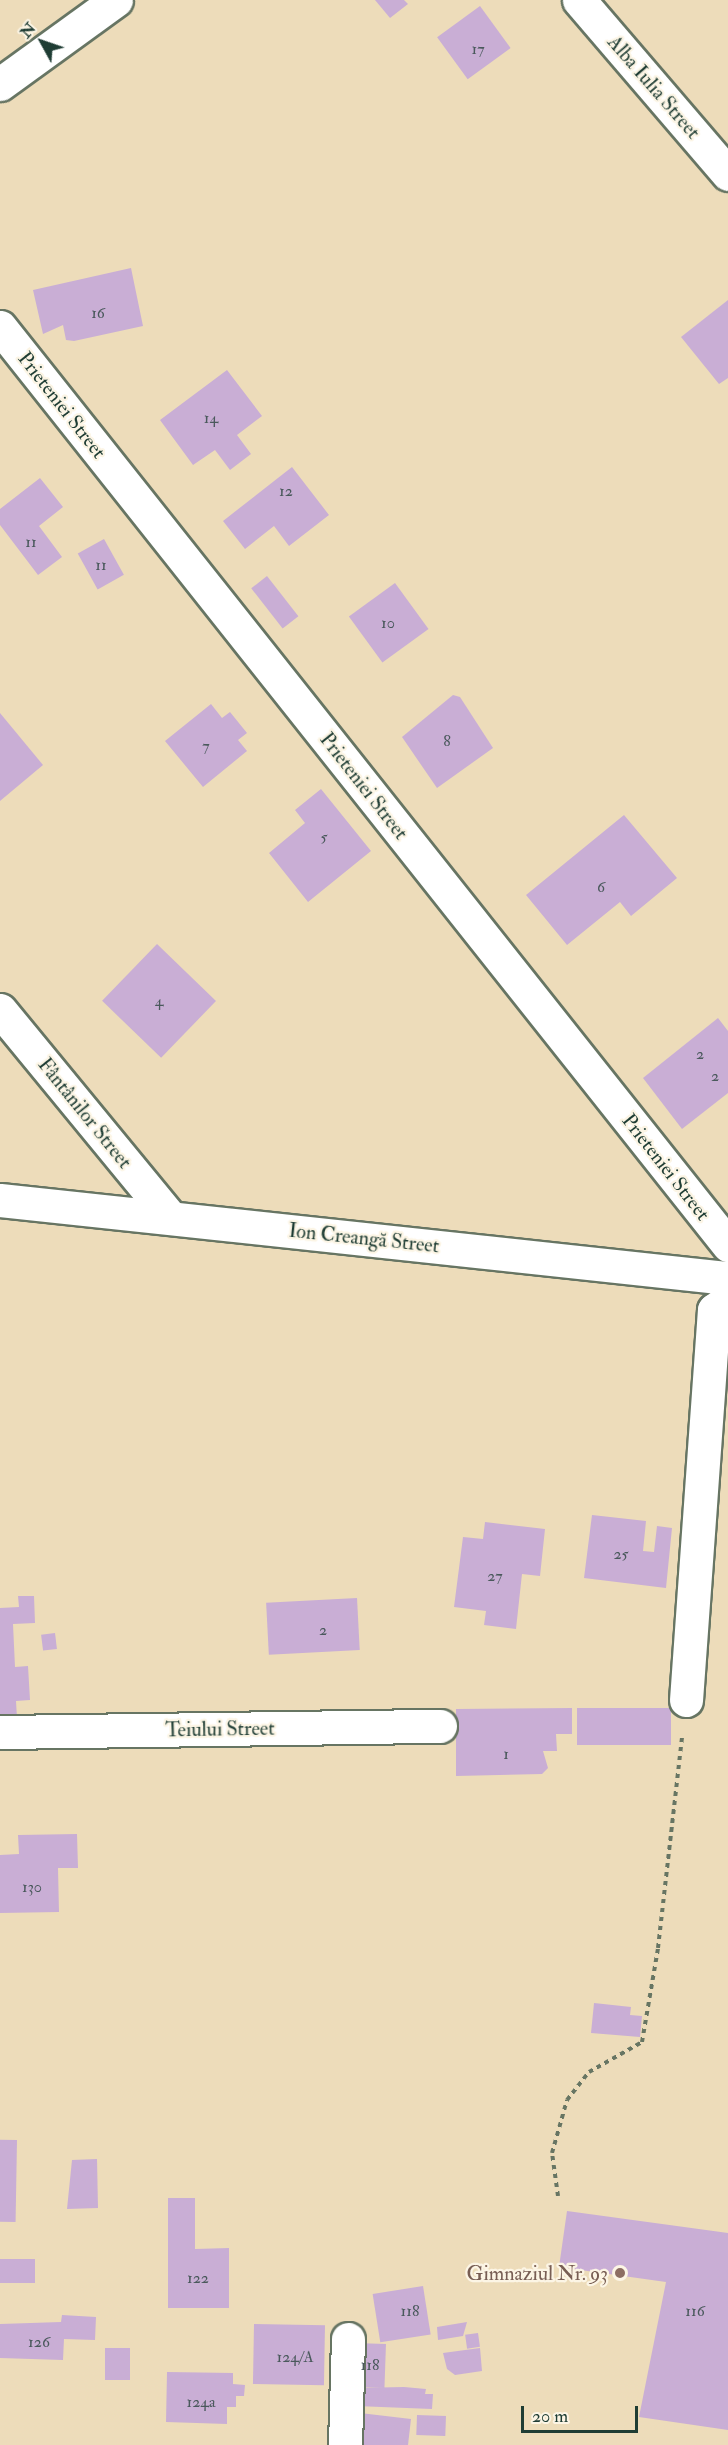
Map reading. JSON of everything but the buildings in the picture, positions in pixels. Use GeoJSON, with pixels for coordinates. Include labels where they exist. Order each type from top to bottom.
{"type":"FeatureCollection","features":[{"type":"Feature","properties":{"kind":"street"},"geometry":{"type":"LineString","coordinates":[[0,84],[116,0]]}},
{"type":"Feature","properties":{"kind":"street","name":"Alba Iulia Street"},"geometry":{"type":"LineString","coordinates":[[579,0],[728,174]]}},
{"type":"Feature","properties":{"kind":"street","name":"Prieteniei Street"},"geometry":{"type":"LineString","coordinates":[[0,327],[728,1245]]}},
{"type":"Feature","properties":{"kind":"street","name":"Fântânilor Street"},"geometry":{"type":"LineString","coordinates":[[0,1011],[170,1216]]}},
{"type":"Feature","properties":{"kind":"street","name":"Ion Creangă Street"},"geometry":{"type":"LineString","coordinates":[[0,1200],[170,1216],[728,1278]]}},
{"type":"Feature","properties":{"kind":"street"},"geometry":{"type":"LineString","coordinates":[[686,1700],[714,1310],[728,1300]]}},
{"type":"Feature","properties":{"kind":"street","name":"Teiului Street"},"geometry":{"type":"LineString","coordinates":[[0,1732],[440,1726]]}},
{"type":"Feature","properties":{"kind":"street"},"geometry":{"type":"LineString","coordinates":[[345,2445],[348,2339]]}},
{"type":"Feature","properties":{"kind":"path"},"geometry":{"type":"LineString","coordinates":[[558,2196],[552,2154],[567,2100],[589,2072],[642,2042],[660,1937],[686,1700]]}},
{"type":"Feature","properties":{"kind":"place","name":"Gimnaziul Nr. 93"},"geometry":{"type":"Point","coordinates":[620,2273]}}]}
